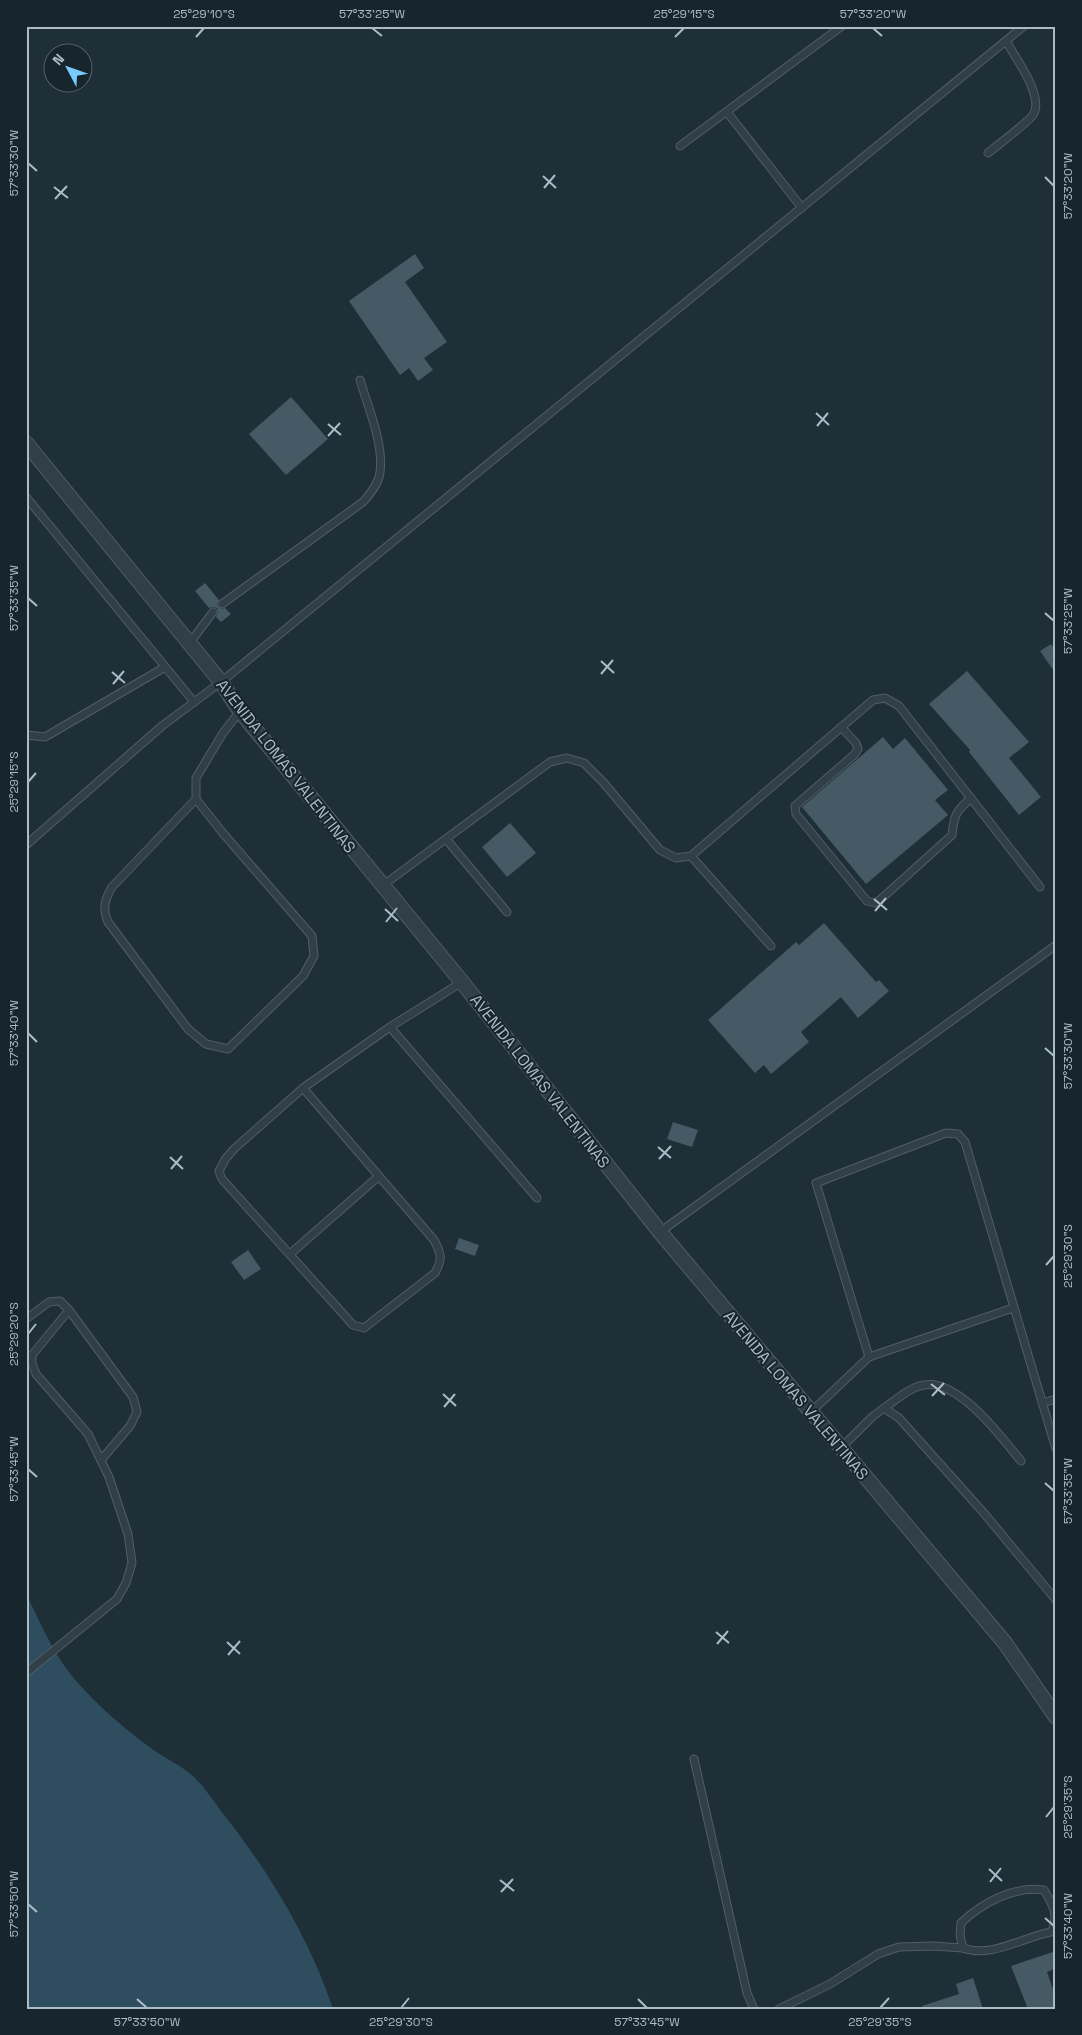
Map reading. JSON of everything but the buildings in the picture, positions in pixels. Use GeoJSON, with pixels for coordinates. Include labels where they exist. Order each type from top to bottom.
{"type":"FeatureCollection","features":[{"type":"Feature","properties":{"kind":"street","name":"AVENIDA LOMAS VALENTINAS"},"geometry":{"type":"LineString","coordinates":[[26,443],[221,682],[240,711],[382,887],[462,982],[660,1232],[1005,1643],[1056,1717]]}},
{"type":"Feature","properties":{"kind":"lane"},"geometry":{"type":"LineString","coordinates":[[680,146],[842,26]]}},
{"type":"Feature","properties":{"kind":"lane"},"geometry":{"type":"LineString","coordinates":[[26,845],[162,726],[221,682],[1024,26]]}},
{"type":"Feature","properties":{"kind":"lane"},"geometry":{"type":"LineString","coordinates":[[988,153],[1033,114],[1035,104],[1032,87],[1006,41]]}},
{"type":"Feature","properties":{"kind":"lane"},"geometry":{"type":"LineString","coordinates":[[726,112],[802,208]]}},
{"type":"Feature","properties":{"kind":"lane"},"geometry":{"type":"LineString","coordinates":[[222,604],[363,502],[372,491],[380,473],[381,452],[360,380]]}},
{"type":"Feature","properties":{"kind":"lane"},"geometry":{"type":"LineString","coordinates":[[26,497],[194,702]]}},
{"type":"Feature","properties":{"kind":"lane"},"geometry":{"type":"LineString","coordinates":[[189,644],[212,612]]}},
{"type":"Feature","properties":{"kind":"lane"},"geometry":{"type":"LineString","coordinates":[[26,735],[45,737],[165,667]]}},
{"type":"Feature","properties":{"kind":"lane"},"geometry":{"type":"LineString","coordinates":[[382,887],[550,762],[568,758],[584,763],[660,850],[676,858],[691,856],[873,700],[885,698],[899,706],[1040,887]]}},
{"type":"Feature","properties":{"kind":"lane"},"geometry":{"type":"LineString","coordinates":[[196,799],[112,887],[105,900],[104,913],[108,922],[188,1028],[206,1044],[228,1048],[303,976],[314,956],[312,936],[196,799],[196,778],[223,733],[240,711]]}},
{"type":"Feature","properties":{"kind":"lane"},"geometry":{"type":"LineString","coordinates":[[841,727],[856,743],[858,749],[854,755],[795,806],[796,814],[867,901],[875,903],[881,899],[952,835],[954,819],[959,808],[971,798]]}},
{"type":"Feature","properties":{"kind":"lane"},"geometry":{"type":"LineString","coordinates":[[446,839],[507,912]]}},
{"type":"Feature","properties":{"kind":"lane"},"geometry":{"type":"LineString","coordinates":[[691,856],[771,946]]}},
{"type":"Feature","properties":{"kind":"lane"},"geometry":{"type":"LineString","coordinates":[[660,1232],[1056,945]]}},
{"type":"Feature","properties":{"kind":"lane"},"geometry":{"type":"LineString","coordinates":[[303,1088],[434,1240],[441,1254],[440,1264],[435,1273],[364,1328],[353,1324],[222,1179],[219,1171],[226,1158],[235,1148],[303,1088],[390,1027],[462,982]]}},
{"type":"Feature","properties":{"kind":"lane"},"geometry":{"type":"LineString","coordinates":[[390,1027],[537,1198]]}},
{"type":"Feature","properties":{"kind":"lane"},"geometry":{"type":"LineString","coordinates":[[869,1356],[816,1183],[946,1133],[958,1134],[965,1142],[1056,1449]]}},
{"type":"Feature","properties":{"kind":"lane"},"geometry":{"type":"LineString","coordinates":[[290,1254],[379,1176]]}},
{"type":"Feature","properties":{"kind":"lane"},"geometry":{"type":"LineString","coordinates":[[26,1319],[49,1302],[60,1301],[69,1310],[133,1397],[137,1412],[130,1426],[101,1460]]}},
{"type":"Feature","properties":{"kind":"lane"},"geometry":{"type":"LineString","coordinates":[[811,1412],[869,1356],[1014,1308]]}},
{"type":"Feature","properties":{"kind":"lane"},"geometry":{"type":"LineString","coordinates":[[26,1673],[117,1599],[126,1584],[132,1563],[128,1534],[109,1477],[88,1434],[36,1374],[32,1363],[32,1355],[69,1310]]}},
{"type":"Feature","properties":{"kind":"lane"},"geometry":{"type":"LineString","coordinates":[[841,1448],[859,1428],[884,1408],[915,1388],[924,1385],[938,1386],[953,1392],[986,1419],[1022,1461]]}},
{"type":"Feature","properties":{"kind":"lane"},"geometry":{"type":"LineString","coordinates":[[1042,1403],[1056,1399]]}},
{"type":"Feature","properties":{"kind":"lane"},"geometry":{"type":"LineString","coordinates":[[884,1408],[913,1431],[1056,1600]]}},
{"type":"Feature","properties":{"kind":"lane"},"geometry":{"type":"LineString","coordinates":[[694,1759],[747,1993],[754,2009]]}},
{"type":"Feature","properties":{"kind":"lane"},"geometry":{"type":"LineString","coordinates":[[779,2009],[830,1984],[878,1954],[899,1947],[963,1948],[973,1952],[994,1949],[1054,1931],[1056,1923],[1054,1907],[1044,1890],[1030,1888],[987,1902],[961,1922],[960,1935],[963,1948]]}},
{"type":"Feature","properties":{"kind":"water"},"geometry":{"type":"Polygon","coordinates":[[[26,1594],[56,1653],[76,1681],[127,1730],[195,1778],[238,1833],[286,1905],[312,1956],[333,2009],[26,2009],[26,1594]]]}}]}
